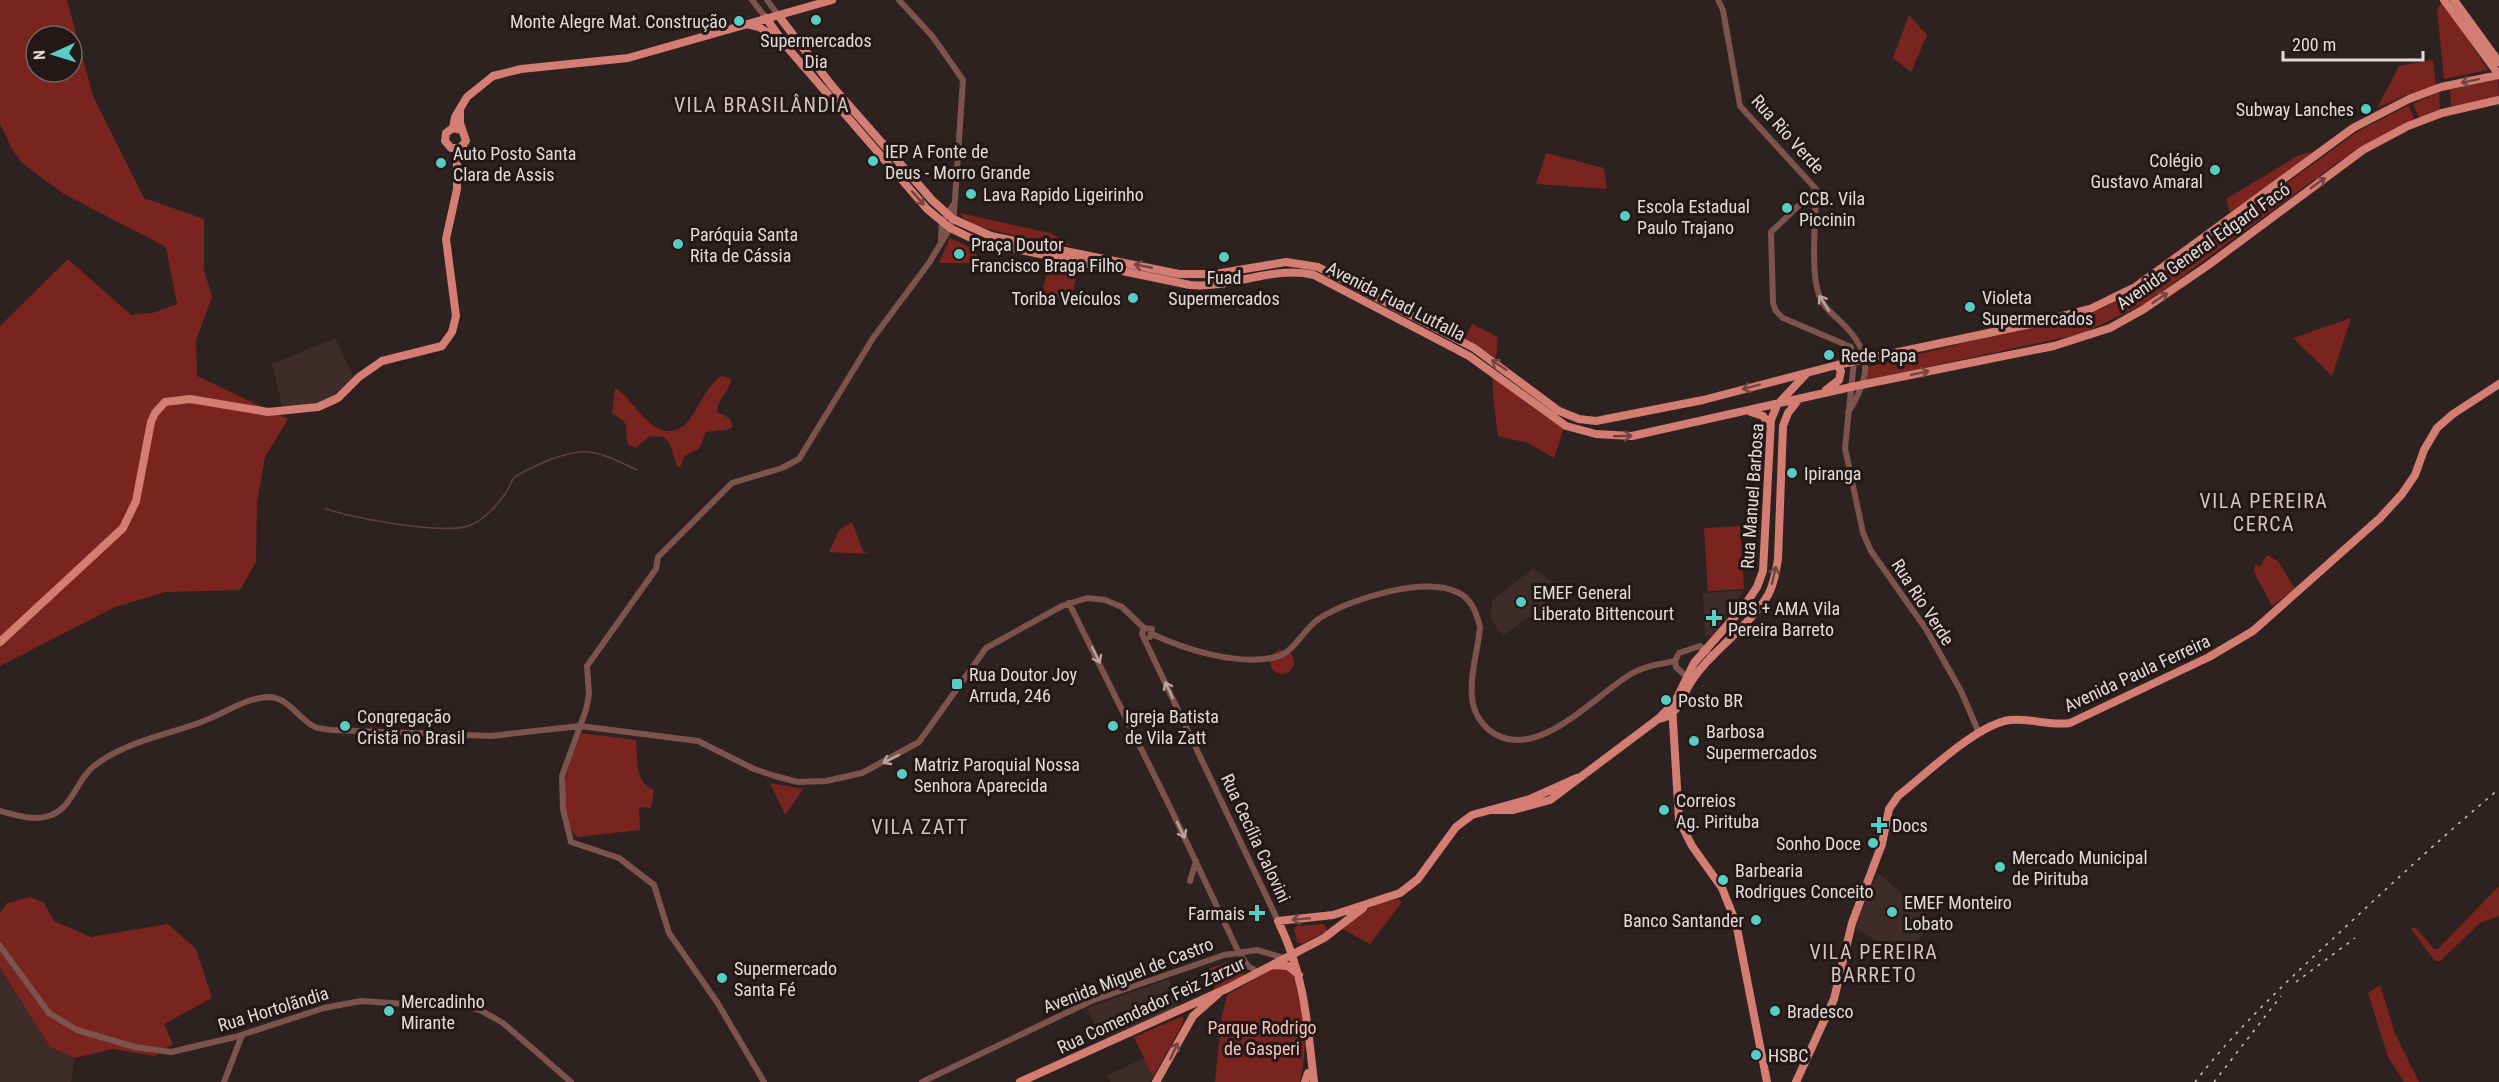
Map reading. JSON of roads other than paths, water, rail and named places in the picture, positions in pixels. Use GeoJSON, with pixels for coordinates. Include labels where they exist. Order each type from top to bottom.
{"type":"FeatureCollection","features":[{"type":"Feature","properties":{"kind":"main road"},"geometry":{"type":"LineString","coordinates":[[457,129],[461,106],[474,90],[493,76],[521,69],[628,58],[832,0]]}},
{"type":"Feature","properties":{"kind":"main road"},"geometry":{"type":"LineString","coordinates":[[2444,0],[2499,75]]}},
{"type":"Feature","properties":{"kind":"main road"},"geometry":{"type":"LineString","coordinates":[[2454,0],[2499,62]]}},
{"type":"Feature","properties":{"kind":"main road","name":"Avenida Fuad Lutfalla"},"geometry":{"type":"LineString","coordinates":[[778,15],[822,81],[942,223],[978,241],[1030,254],[1190,285],[1210,286],[1286,271],[1314,275],[1469,356],[1561,423],[1608,435],[1632,436],[1800,398]]}},
{"type":"Feature","properties":{"kind":"main road","name":"Avenida Fuad Lutfalla"},"geometry":{"type":"LineString","coordinates":[[766,18],[786,46],[950,216],[991,236],[1179,274],[1215,274],[1286,262],[1318,267],[1462,341],[1514,375],[1554,408],[1579,419],[1596,421],[1654,411],[1808,372]]}},
{"type":"Feature","properties":{"kind":"main road"},"geometry":{"type":"LineString","coordinates":[[746,23],[766,31],[786,46]]}},
{"type":"Feature","properties":{"kind":"main road","name":"Avenida General Edgard Facó"},"geometry":{"type":"LineString","coordinates":[[1808,372],[2031,324],[2104,303],[2167,264],[2353,128],[2402,103],[2441,87],[2499,75]]}},
{"type":"Feature","properties":{"kind":"main road","name":"Avenida General Edgard Facó"},"geometry":{"type":"LineString","coordinates":[[1800,398],[2054,345],[2110,328],[2144,309],[2207,266],[2363,150],[2408,126],[2442,112],[2499,100]]}},
{"type":"Feature","properties":{"kind":"main road"},"geometry":{"type":"LineString","coordinates":[[456,172],[458,157],[466,138],[457,129]]}},
{"type":"Feature","properties":{"kind":"main road"},"geometry":{"type":"LineString","coordinates":[[457,129],[448,131],[445,138],[447,145],[453,149],[463,147]]}},
{"type":"Feature","properties":{"kind":"main road"},"geometry":{"type":"LineString","coordinates":[[0,642],[123,528],[136,501],[151,422],[155,413],[165,402],[190,399],[268,411],[318,406],[338,398],[359,376],[381,361],[435,350],[447,342],[456,316],[447,239],[457,189],[453,149]]}},
{"type":"Feature","properties":{"kind":"main road"},"geometry":{"type":"LineString","coordinates":[[1822,393],[1839,380],[1840,372],[1837,365]]}},
{"type":"Feature","properties":{"kind":"main road"},"geometry":{"type":"LineString","coordinates":[[1777,405],[1808,372]]}},
{"type":"Feature","properties":{"kind":"main road","name":"Avenida Paula Ferreira"},"geometry":{"type":"LineString","coordinates":[[1796,1082],[1834,999],[1852,923],[1882,844],[1890,806],[1923,775],[1979,733],[1998,722],[2010,720],[2058,725],[2070,723],[2209,657],[2253,631],[2380,518],[2402,494],[2415,475],[2437,428],[2453,414],[2499,384]]}},
{"type":"Feature","properties":{"kind":"main road","name":"Rua Manuel Barbosa"},"geometry":{"type":"LineString","coordinates":[[1689,679],[1713,657],[1758,608],[1775,579],[1783,426],[1788,413],[1800,398]]}},
{"type":"Feature","properties":{"kind":"main road","name":"Rua Manuel Barbosa"},"geometry":{"type":"LineString","coordinates":[[1674,708],[1706,649],[1745,605],[1757,587],[1763,572],[1770,426],[1777,405]]}},
{"type":"Feature","properties":{"kind":"main road"},"geometry":{"type":"LineString","coordinates":[[1746,411],[1763,416],[1770,426]]}},
{"type":"Feature","properties":{"kind":"main road"},"geometry":{"type":"LineString","coordinates":[[1278,921],[1324,917],[1367,905],[1411,886],[1456,827],[1472,815],[1547,801],[1567,789],[1674,708]]}},
{"type":"Feature","properties":{"kind":"main road"},"geometry":{"type":"LineString","coordinates":[[1674,708],[1676,798],[1679,820],[1692,846],[1722,888],[1736,923],[1767,1082]]}},
{"type":"Feature","properties":{"kind":"main road"},"geometry":{"type":"LineString","coordinates":[[1521,805],[1547,790],[1579,778]]}},
{"type":"Feature","properties":{"kind":"main road"},"geometry":{"type":"LineString","coordinates":[[1547,790],[1547,801]]}},
{"type":"Feature","properties":{"kind":"main road","name":"Rua Comendador Feiz Zarzur"},"geometry":{"type":"LineString","coordinates":[[1020,1082],[1220,992],[1330,934],[1367,905]]}},
{"type":"Feature","properties":{"kind":"main road"},"geometry":{"type":"LineString","coordinates":[[1324,917],[1332,924],[1330,934]]}},
{"type":"Feature","properties":{"kind":"main road","name":"Rua Cecília Calovini"},"geometry":{"type":"LineString","coordinates":[[1278,921],[1290,945],[1298,952]]}},
{"type":"Feature","properties":{"kind":"main road"},"geometry":{"type":"LineString","coordinates":[[1298,952],[1314,1082]]}},
{"type":"Feature","properties":{"kind":"main road"},"geometry":{"type":"LineString","coordinates":[[1271,965],[1290,967],[1301,977]]}},
{"type":"Feature","properties":{"kind":"main road"},"geometry":{"type":"LineString","coordinates":[[1247,978],[1248,966]]}},
{"type":"Feature","properties":{"kind":"main road"},"geometry":{"type":"LineString","coordinates":[[1156,1082],[1191,1018],[1220,992]]}},
{"type":"Feature","properties":{"kind":"main road"},"geometry":{"type":"LineString","coordinates":[[1184,1008],[1191,1011],[1191,1018]]}},
{"type":"Feature","properties":{"kind":"main road"},"geometry":{"type":"LineString","coordinates":[[1308,1079],[1310,1044]]}},
{"type":"Feature","properties":{"kind":"street"},"geometry":{"type":"LineString","coordinates":[[752,0],[766,18]]}},
{"type":"Feature","properties":{"kind":"street"},"geometry":{"type":"LineString","coordinates":[[767,0],[778,15]]}},
{"type":"Feature","properties":{"kind":"street"},"geometry":{"type":"LineString","coordinates":[[764,1082],[717,1002],[669,933],[654,885],[619,858],[571,842],[562,809],[562,776],[589,694],[587,666],[656,569],[658,557],[732,483],[782,468],[799,459],[873,338],[923,273],[950,228],[963,108],[963,80],[933,37],[899,0]]}},
{"type":"Feature","properties":{"kind":"street","name":"Rua Rio Verde"},"geometry":{"type":"LineString","coordinates":[[1718,0],[1723,10],[1740,106],[1816,189],[1817,292],[1828,310],[1857,338],[1866,358],[1863,384],[1848,413]]}},
{"type":"Feature","properties":{"kind":"street"},"geometry":{"type":"LineString","coordinates":[[1816,189],[1771,232],[1773,303],[1776,311],[1783,318],[1851,348],[1857,338]]}},
{"type":"Feature","properties":{"kind":"street"},"geometry":{"type":"LineString","coordinates":[[941,240],[942,223],[950,216]]}},
{"type":"Feature","properties":{"kind":"street","name":"Rua Rio Verde"},"geometry":{"type":"LineString","coordinates":[[1851,348],[1854,361],[1845,448],[1867,543],[1926,629],[1961,691],[1979,733]]}},
{"type":"Feature","properties":{"kind":"street"},"geometry":{"type":"LineString","coordinates":[[1149,636],[1198,653],[1273,658],[1287,651],[1318,619],[1346,605],[1390,591],[1446,588],[1461,593],[1471,603],[1478,618],[1480,627],[1472,694],[1477,715],[1492,732],[1512,740],[1523,741],[1545,735],[1634,672],[1675,661]]}},
{"type":"Feature","properties":{"kind":"street","name":"Rua Cecília Calovini"},"geometry":{"type":"LineString","coordinates":[[1069,603],[1097,598],[1122,607],[1144,628],[1142,634],[1149,636],[1278,921]]}},
{"type":"Feature","properties":{"kind":"street"},"geometry":{"type":"LineString","coordinates":[[0,811],[29,817],[50,816],[66,805],[84,776],[105,759],[156,736],[200,722],[255,699],[279,699],[314,726],[343,732],[491,736],[580,726],[698,741],[754,769],[798,782],[826,781],[862,773],[919,742],[986,648],[1069,603],[1238,951],[1248,966],[1258,972]]}},
{"type":"Feature","properties":{"kind":"street"},"geometry":{"type":"LineString","coordinates":[[1689,679],[1678,671],[1675,661],[1679,653],[1693,646],[1706,649],[1713,657]]}},
{"type":"Feature","properties":{"kind":"street"},"geometry":{"type":"LineString","coordinates":[[1190,881],[1196,861]]}},
{"type":"Feature","properties":{"kind":"street","name":"Rua Hortolãndia"},"geometry":{"type":"LineString","coordinates":[[0,946],[49,1013],[93,1036],[155,1051],[171,1052],[242,1035],[324,1008],[361,1001],[462,1004],[480,1010],[503,1023],[572,1082]]}},
{"type":"Feature","properties":{"kind":"street","name":"Avenida Miguel de Castro"},"geometry":{"type":"LineString","coordinates":[[922,1082],[1091,1001],[1238,951],[1257,950],[1284,958]]}},
{"type":"Feature","properties":{"kind":"street"},"geometry":{"type":"LineString","coordinates":[[224,1082],[242,1035]]}},
{"type":"Feature","properties":{"kind":"waterway"},"geometry":{"type":"LineString","coordinates":[[326,509],[400,524],[459,528],[476,523],[490,512],[517,476],[557,457],[570,453],[591,452],[637,470]]}},
{"type":"Feature","properties":{"kind":"railway"},"geometry":{"type":"LineString","coordinates":[[2195,1082],[2245,1024],[2281,987],[2417,861],[2499,789]]}},
{"type":"Feature","properties":{"kind":"railway"},"geometry":{"type":"LineString","coordinates":[[2296,982],[2355,938]]}},
{"type":"Feature","properties":{"kind":"railway"},"geometry":{"type":"LineString","coordinates":[[2214,1082],[2281,996]]}},
{"type":"Feature","properties":{"kind":"place","name":"Supermercados Dia"},"geometry":{"type":"Point","coordinates":[816,20]}},
{"type":"Feature","properties":{"kind":"place","name":"Monte Alegre Mat. Construção"},"geometry":{"type":"Point","coordinates":[739,21]}},
{"type":"Feature","properties":{"kind":"place","name":"Subway Lanches"},"geometry":{"type":"Point","coordinates":[2366,109]}},
{"type":"Feature","properties":{"kind":"place","name":"IEP A Fonte de Deus - Morro Grande"},"geometry":{"type":"Point","coordinates":[873,161]}},
{"type":"Feature","properties":{"kind":"place","name":"Auto Posto Santa Clara de Assis"},"geometry":{"type":"Point","coordinates":[441,163]}},
{"type":"Feature","properties":{"kind":"place","name":"Colégio Gustavo Amaral"},"geometry":{"type":"Point","coordinates":[2215,170]}},
{"type":"Feature","properties":{"kind":"place","name":"Lava Rapido Ligeirinho"},"geometry":{"type":"Point","coordinates":[971,194]}},
{"type":"Feature","properties":{"kind":"place","name":"CCB. Vila Piccinin"},"geometry":{"type":"Point","coordinates":[1787,208]}},
{"type":"Feature","properties":{"kind":"place","name":"Escola Estadual Paulo Trajano"},"geometry":{"type":"Point","coordinates":[1625,216]}},
{"type":"Feature","properties":{"kind":"place","name":"Paróquia Santa Rita de Cássia"},"geometry":{"type":"Point","coordinates":[678,244]}},
{"type":"Feature","properties":{"kind":"place","name":"Praça Doutor Francisco Braga Filho"},"geometry":{"type":"Point","coordinates":[959,254]}},
{"type":"Feature","properties":{"kind":"place","name":"Fuad Supermercados"},"geometry":{"type":"Point","coordinates":[1224,257]}},
{"type":"Feature","properties":{"kind":"place","name":"Toriba Veículos"},"geometry":{"type":"Point","coordinates":[1133,298]}},
{"type":"Feature","properties":{"kind":"place","name":"Violeta Supermercados"},"geometry":{"type":"Point","coordinates":[1970,307]}},
{"type":"Feature","properties":{"kind":"place","name":"Rede Papa"},"geometry":{"type":"Point","coordinates":[1829,355]}},
{"type":"Feature","properties":{"kind":"place","name":"Ipiranga"},"geometry":{"type":"Point","coordinates":[1792,473]}},
{"type":"Feature","properties":{"kind":"place","name":"EMEF General Liberato Bittencourt"},"geometry":{"type":"Point","coordinates":[1521,602]}},
{"type":"Feature","properties":{"kind":"place","name":"UBS + AMA Vila Pereira Barreto"},"geometry":{"type":"Point","coordinates":[1714,618]}},
{"type":"Feature","properties":{"kind":"place","name":"Rua Doutor Joy Arruda, 246"},"geometry":{"type":"Point","coordinates":[957,684]}},
{"type":"Feature","properties":{"kind":"place","name":"Posto BR"},"geometry":{"type":"Point","coordinates":[1666,700]}},
{"type":"Feature","properties":{"kind":"place","name":"Congregação Cristã no Brasil"},"geometry":{"type":"Point","coordinates":[345,726]}},
{"type":"Feature","properties":{"kind":"place","name":"Igreja Batista de Vila Zatt"},"geometry":{"type":"Point","coordinates":[1113,726]}},
{"type":"Feature","properties":{"kind":"place","name":"Barbosa Supermercados"},"geometry":{"type":"Point","coordinates":[1694,741]}},
{"type":"Feature","properties":{"kind":"place","name":"Matriz Paroquial Nossa Senhora Aparecida"},"geometry":{"type":"Point","coordinates":[902,774]}},
{"type":"Feature","properties":{"kind":"place","name":"Correios Ag. Pirituba"},"geometry":{"type":"Point","coordinates":[1664,810]}},
{"type":"Feature","properties":{"kind":"place","name":"Docs"},"geometry":{"type":"Point","coordinates":[1879,825]}},
{"type":"Feature","properties":{"kind":"place","name":"Sonho Doce"},"geometry":{"type":"Point","coordinates":[1873,843]}},
{"type":"Feature","properties":{"kind":"place","name":"Mercado Municipal de Pirituba"},"geometry":{"type":"Point","coordinates":[2000,867]}},
{"type":"Feature","properties":{"kind":"place","name":"Barbearia Rodrigues Conceito"},"geometry":{"type":"Point","coordinates":[1723,880]}},
{"type":"Feature","properties":{"kind":"place","name":"EMEF Monteiro Lobato"},"geometry":{"type":"Point","coordinates":[1892,912]}},
{"type":"Feature","properties":{"kind":"place","name":"Farmais"},"geometry":{"type":"Point","coordinates":[1257,913]}},
{"type":"Feature","properties":{"kind":"place","name":"Banco Santander"},"geometry":{"type":"Point","coordinates":[1756,920]}},
{"type":"Feature","properties":{"kind":"place","name":"Supermercado Santa Fé"},"geometry":{"type":"Point","coordinates":[722,978]}},
{"type":"Feature","properties":{"kind":"place","name":"Mercadinho Mirante"},"geometry":{"type":"Point","coordinates":[389,1011]}},
{"type":"Feature","properties":{"kind":"place","name":"Bradesco"},"geometry":{"type":"Point","coordinates":[1775,1011]}},
{"type":"Feature","properties":{"kind":"place","name":"HSBC"},"geometry":{"type":"Point","coordinates":[1756,1055]}},
{"type":"Feature","properties":{"kind":"district","name":"VILA BRASILÂNDIA"},"geometry":{"type":"Point","coordinates":[762,105]}},
{"type":"Feature","properties":{"kind":"district","name":"VILA PEREIRA CERCA"},"geometry":{"type":"Point","coordinates":[2264,512]}},
{"type":"Feature","properties":{"kind":"district","name":"VILA ZATT"},"geometry":{"type":"Point","coordinates":[920,827]}},
{"type":"Feature","properties":{"kind":"district","name":"VILA PEREIRA BARRETO"},"geometry":{"type":"Point","coordinates":[1874,964]}},
{"type":"Feature","properties":{"kind":"park label","name":"Parque Rodrigo de Gasperi"},"geometry":{"type":"Point","coordinates":[1262,1037]}}]}
